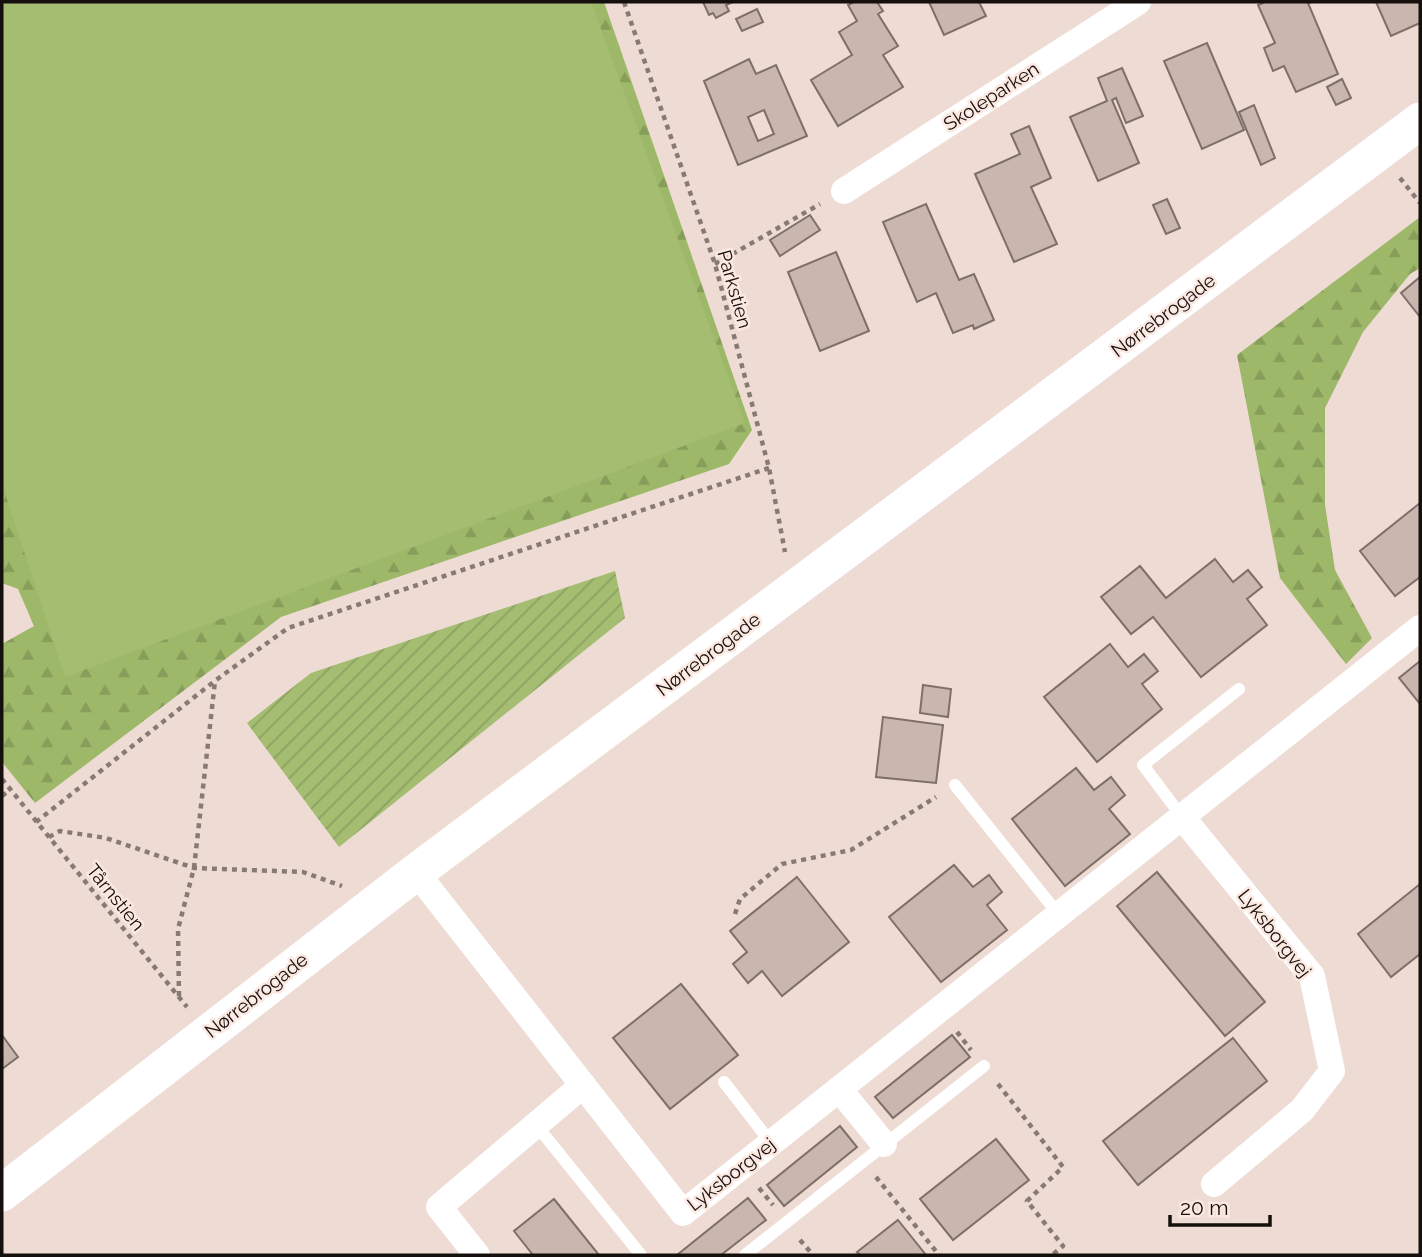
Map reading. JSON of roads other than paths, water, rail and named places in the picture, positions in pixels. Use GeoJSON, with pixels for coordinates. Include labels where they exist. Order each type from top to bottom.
{"type":"FeatureCollection","features":[{"type":"Feature","properties":{"kind":"street","name":"Skoleparken"},"geometry":{"type":"LineString","coordinates":[[844,191],[1138,2]]}},
{"type":"Feature","properties":{"kind":"street","name":"Nørrebrogade"},"geometry":{"type":"LineString","coordinates":[[2,1193],[416,872],[1420,121]]}},
{"type":"Feature","properties":{"kind":"street","name":"Lyksborgvej"},"geometry":{"type":"LineString","coordinates":[[416,872],[683,1213],[1420,628]]}},
{"type":"Feature","properties":{"kind":"street","name":"Lyksborgvej"},"geometry":{"type":"LineString","coordinates":[[1182,817],[1312,976],[1332,1071],[1303,1110],[1214,1184]]}},
{"type":"Feature","properties":{"kind":"street"},"geometry":{"type":"LineString","coordinates":[[477,1255],[439,1206],[583,1086]]}},
{"type":"Feature","properties":{"kind":"street"},"geometry":{"type":"LineString","coordinates":[[839,1089],[874,1152]]}},
{"type":"Feature","properties":{"kind":"lane"},"geometry":{"type":"LineString","coordinates":[[1182,817],[1143,765],[1239,689]]}},
{"type":"Feature","properties":{"kind":"lane"},"geometry":{"type":"LineString","coordinates":[[955,785],[1059,915]]}},
{"type":"Feature","properties":{"kind":"lane"},"geometry":{"type":"LineString","coordinates":[[745,1255],[984,1066]]}},
{"type":"Feature","properties":{"kind":"lane"},"geometry":{"type":"LineString","coordinates":[[724,1082],[771,1143]]}},
{"type":"Feature","properties":{"kind":"lane"},"geometry":{"type":"LineString","coordinates":[[537,1126],[641,1255]]}}]}
